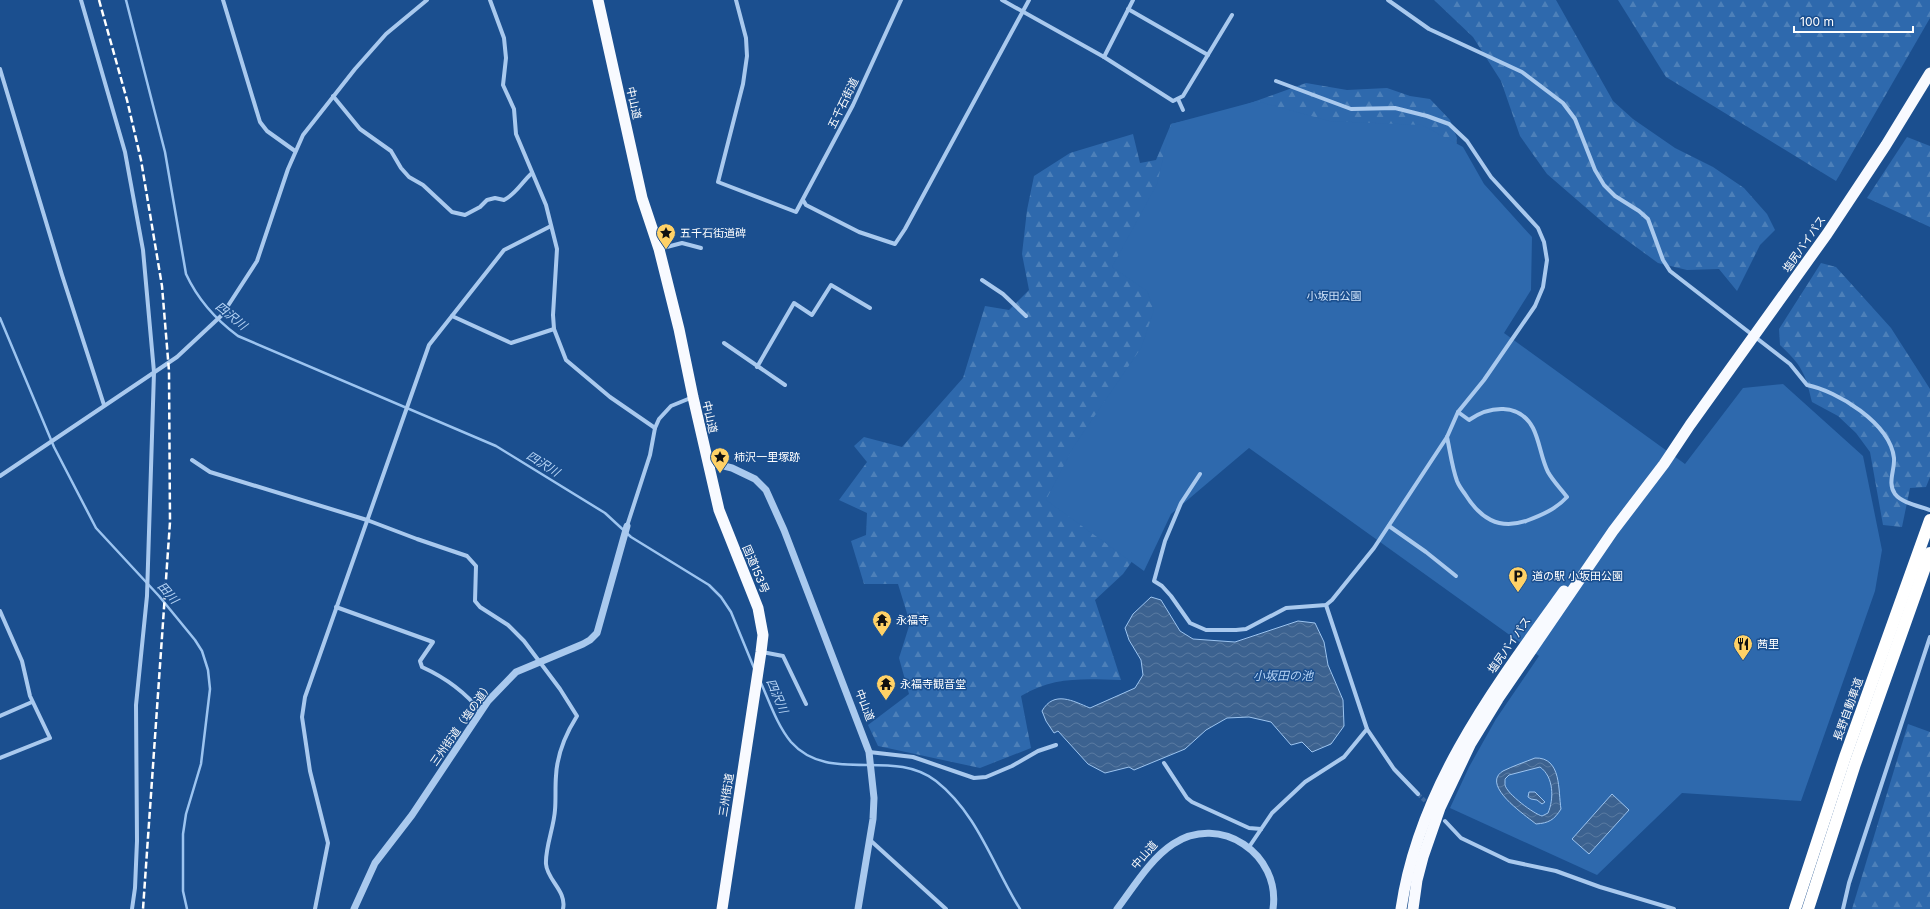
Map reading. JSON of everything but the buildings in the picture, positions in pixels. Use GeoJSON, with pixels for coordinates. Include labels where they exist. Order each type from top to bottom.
{"type":"FeatureCollection","features":[{"type":"Feature","properties":{"kind":"highway","name":"中山道"},"geometry":{"type":"LineString","coordinates":[[598,0],[642,198],[659,249],[679,329],[709,466]]}},
{"type":"Feature","properties":{"kind":"highway","name":"塩尻バイパス"},"geometry":{"type":"LineString","coordinates":[[1413,909],[1417,880],[1431,831],[1449,786],[1471,743],[1498,699],[1564,602],[1664,464],[1864,180],[1930,73]]}},
{"type":"Feature","properties":{"kind":"highway","name":"塩尻バイパス"},"geometry":{"type":"LineString","coordinates":[[1401,909],[1405,883],[1412,859],[1440,783],[1485,702],[1663,452],[1690,425]]}},
{"type":"Feature","properties":{"kind":"highway","name":"国道153号"},"geometry":{"type":"LineString","coordinates":[[709,466],[719,510],[758,608],[763,635],[756,684]]}},
{"type":"Feature","properties":{"kind":"highway","name":"長野自動車道"},"geometry":{"type":"LineString","coordinates":[[1795,909],[1845,757],[1930,520]]}},
{"type":"Feature","properties":{"kind":"highway"},"geometry":{"type":"LineString","coordinates":[[1808,909],[1855,764],[1930,553]]}},
{"type":"Feature","properties":{"kind":"highway","name":"三州街道"},"geometry":{"type":"LineString","coordinates":[[722,909],[756,684]]}},
{"type":"Feature","properties":{"kind":"street"},"geometry":{"type":"LineString","coordinates":[[81,0],[127,160],[143,250],[154,372],[148,576],[136,705],[137,841],[135,888],[132,909]]}},
{"type":"Feature","properties":{"kind":"street"},"geometry":{"type":"LineString","coordinates":[[223,0],[260,122],[267,131],[295,151]]}},
{"type":"Feature","properties":{"kind":"street"},"geometry":{"type":"LineString","coordinates":[[0,476],[186,350],[222,315],[257,261],[295,151],[303,135],[333,96],[386,34],[427,0]]}},
{"type":"Feature","properties":{"kind":"street"},"geometry":{"type":"LineString","coordinates":[[490,0],[505,45],[506,58],[503,85],[514,109],[516,134],[546,205],[557,249],[553,315],[554,329],[566,360],[610,397],[655,428]]}},
{"type":"Feature","properties":{"kind":"street","name":"五千石街道"},"geometry":{"type":"LineString","coordinates":[[736,0],[746,38],[747,56],[743,84],[718,182],[796,212],[850,111],[901,0]]}},
{"type":"Feature","properties":{"kind":"street"},"geometry":{"type":"LineString","coordinates":[[1002,0],[1104,57],[1173,101],[1183,96],[1232,15]]}},
{"type":"Feature","properties":{"kind":"street"},"geometry":{"type":"LineString","coordinates":[[803,200],[806,205],[859,232],[895,244],[905,229],[1029,0]]}},
{"type":"Feature","properties":{"kind":"street"},"geometry":{"type":"LineString","coordinates":[[1104,57],[1133,0]]}},
{"type":"Feature","properties":{"kind":"street"},"geometry":{"type":"LineString","coordinates":[[1388,0],[1429,29],[1522,72],[1563,103],[1575,119],[1595,170],[1604,185],[1615,196],[1639,211],[1648,219],[1663,260],[1670,271],[1790,364],[1806,385],[1818,387],[1841,397],[1861,410],[1886,438],[1892,451],[1894,458],[1891,486],[1898,498],[1930,510]]}},
{"type":"Feature","properties":{"kind":"street"},"geometry":{"type":"LineString","coordinates":[[1128,9],[1208,55]]}},
{"type":"Feature","properties":{"kind":"street"},"geometry":{"type":"LineString","coordinates":[[0,69],[62,275],[104,405]]}},
{"type":"Feature","properties":{"kind":"street"},"geometry":{"type":"LineString","coordinates":[[1200,474],[1182,503],[1165,541],[1154,581],[1162,586],[1171,596],[1190,623],[1206,630],[1236,630],[1257,624],[1286,608],[1326,605],[1340,592],[1389,526],[1446,436],[1458,412],[1484,380],[1535,306],[1543,287],[1547,260],[1544,242],[1538,228],[1490,177],[1468,140],[1449,124],[1427,116],[1395,108],[1351,109],[1276,81]]}},
{"type":"Feature","properties":{"kind":"street"},"geometry":{"type":"LineString","coordinates":[[333,96],[360,129],[391,151],[401,168],[409,176],[423,185],[452,212],[465,214],[480,206],[487,200],[495,198],[504,200],[511,196],[532,173]]}},
{"type":"Feature","properties":{"kind":"street"},"geometry":{"type":"LineString","coordinates":[[1178,99],[1183,110]]}},
{"type":"Feature","properties":{"kind":"street"},"geometry":{"type":"LineString","coordinates":[[315,909],[328,843],[310,771],[302,717],[305,697],[336,607],[429,345],[504,250],[551,226]]}},
{"type":"Feature","properties":{"kind":"street"},"geometry":{"type":"LineString","coordinates":[[659,249],[682,243],[701,248]]}},
{"type":"Feature","properties":{"kind":"street"},"geometry":{"type":"LineString","coordinates":[[982,280],[1002,294],[1026,316]]}},
{"type":"Feature","properties":{"kind":"street"},"geometry":{"type":"LineString","coordinates":[[757,367],[794,303],[812,315],[831,284],[870,308]]}},
{"type":"Feature","properties":{"kind":"street"},"geometry":{"type":"LineString","coordinates":[[452,316],[512,343],[554,329]]}},
{"type":"Feature","properties":{"kind":"street"},"geometry":{"type":"LineString","coordinates":[[724,343],[757,367],[786,385]]}},
{"type":"Feature","properties":{"kind":"street","name":"三州街道（塩の道）"},"geometry":{"type":"LineString","coordinates":[[354,909],[375,863],[412,815],[488,701],[516,672],[584,644],[597,633],[627,526],[650,454],[655,428],[659,419],[671,406],[693,397]]}},
{"type":"Feature","properties":{"kind":"street"},"geometry":{"type":"LineString","coordinates":[[1446,436],[1457,482],[1481,516],[1497,523],[1515,524],[1538,516],[1559,506],[1567,497],[1549,473],[1541,456],[1533,428],[1523,415],[1509,408],[1491,408],[1469,420],[1458,412]]}},
{"type":"Feature","properties":{"kind":"street"},"geometry":{"type":"LineString","coordinates":[[192,460],[210,472],[367,520],[467,556],[476,566],[476,601],[480,607],[508,625],[524,641],[577,716],[568,730],[558,754],[555,810],[546,865],[558,887],[564,904],[563,909]]}},
{"type":"Feature","properties":{"kind":"street","name":"中山道"},"geometry":{"type":"LineString","coordinates":[[709,466],[716,464],[732,468],[755,479],[766,490],[784,530],[869,755],[874,798],[870,840],[858,909]]}},
{"type":"Feature","properties":{"kind":"street"},"geometry":{"type":"LineString","coordinates":[[1389,526],[1426,552],[1456,576]]}},
{"type":"Feature","properties":{"kind":"street"},"geometry":{"type":"LineString","coordinates":[[1326,605],[1367,729],[1394,769],[1418,794]]}},
{"type":"Feature","properties":{"kind":"street"},"geometry":{"type":"LineString","coordinates":[[336,607],[432,642],[420,661],[422,667],[434,672],[471,699],[481,712]]}},
{"type":"Feature","properties":{"kind":"street"},"geometry":{"type":"LineString","coordinates":[[0,611],[2,620],[22,661],[32,702],[50,738],[0,758]]}},
{"type":"Feature","properties":{"kind":"street"},"geometry":{"type":"LineString","coordinates":[[1843,909],[1850,883],[1930,637]]}},
{"type":"Feature","properties":{"kind":"street"},"geometry":{"type":"LineString","coordinates":[[761,656],[783,656],[806,704]]}},
{"type":"Feature","properties":{"kind":"street"},"geometry":{"type":"LineString","coordinates":[[0,716],[32,702]]}},
{"type":"Feature","properties":{"kind":"street"},"geometry":{"type":"LineString","coordinates":[[1249,847],[1272,813],[1305,782],[1344,757],[1367,729]]}},
{"type":"Feature","properties":{"kind":"street"},"geometry":{"type":"LineString","coordinates":[[869,755],[913,757],[974,778],[986,776],[1006,769],[1038,751],[1056,745]]}},
{"type":"Feature","properties":{"kind":"street"},"geometry":{"type":"LineString","coordinates":[[1164,763],[1187,798],[1192,802],[1249,828],[1261,829]]}},
{"type":"Feature","properties":{"kind":"street"},"geometry":{"type":"LineString","coordinates":[[1445,821],[1461,838],[1509,861],[1556,871],[1600,887],[1674,909]]}},
{"type":"Feature","properties":{"kind":"street","name":"中山道"},"geometry":{"type":"LineString","coordinates":[[1117,909],[1164,850],[1184,838],[1208,833],[1219,834],[1236,840],[1249,847],[1265,866],[1271,879],[1273,909]]}},
{"type":"Feature","properties":{"kind":"street"},"geometry":{"type":"LineString","coordinates":[[870,840],[946,909]]}},
{"type":"Feature","properties":{"kind":"green space"},"geometry":{"type":"Polygon","coordinates":[[[1434,0],[1556,0],[1613,101],[1633,119],[1675,148],[1713,167],[1744,188],[1767,214],[1775,230],[1760,245],[1737,291],[1719,269],[1687,270],[1658,263],[1606,225],[1547,174],[1520,136],[1501,81],[1473,37],[1434,0]]]}},
{"type":"Feature","properties":{"kind":"green space"},"geometry":{"type":"Polygon","coordinates":[[[1618,0],[1930,0],[1930,18],[1836,181],[1666,77],[1618,0]]]}},
{"type":"Feature","properties":{"kind":"green space"},"geometry":{"type":"Polygon","coordinates":[[[1306,83],[1347,90],[1387,88],[1410,96],[1430,99],[1450,120],[1457,138],[1455,155],[1155,529],[1123,574],[1095,600],[1121,680],[1082,679],[1057,682],[1045,685],[1021,696],[1031,748],[980,768],[878,746],[868,725],[909,694],[899,658],[910,623],[898,584],[864,584],[851,541],[866,535],[867,513],[839,500],[867,462],[854,446],[864,437],[902,447],[963,378],[985,306],[1009,310],[1029,290],[1022,254],[1027,210],[1034,176],[1070,153],[1133,134],[1140,163],[1156,160],[1171,124],[1228,111],[1306,83]]]}},
{"type":"Feature","properties":{"kind":"green space","name":"小坂田公園"},"geometry":{"type":"Polygon","coordinates":[[[1257,101],[1329,121],[1422,125],[1463,147],[1484,184],[1532,237],[1531,290],[1504,333],[1685,464],[1743,388],[1783,384],[1863,456],[1882,550],[1875,591],[1801,801],[1682,793],[1597,875],[1450,808],[1469,767],[1496,719],[1539,656],[1249,448],[1171,514],[1144,571],[1046,500],[1074,446],[1141,348],[1154,310],[1147,291],[1112,267],[1157,184],[1171,124],[1257,101]]]}},
{"type":"Feature","properties":{"kind":"green space"},"geometry":{"type":"Polygon","coordinates":[[[1907,137],[1930,146],[1930,227],[1867,198],[1907,137]]]}},
{"type":"Feature","properties":{"kind":"green space"},"geometry":{"type":"Polygon","coordinates":[[[1821,263],[1836,267],[1891,328],[1930,389],[1930,477],[1926,487],[1910,488],[1902,527],[1883,525],[1870,452],[1856,433],[1838,416],[1812,402],[1802,370],[1780,345],[1779,329],[1821,263]]]}},
{"type":"Feature","properties":{"kind":"green space"},"geometry":{"type":"Polygon","coordinates":[[[1908,724],[1930,732],[1930,909],[1852,909],[1908,724]]]}},
{"type":"Feature","properties":{"kind":"water","name":"小坂田の池"},"geometry":{"type":"Polygon","coordinates":[[[1151,597],[1161,600],[1180,631],[1193,639],[1235,642],[1298,621],[1315,623],[1324,642],[1328,665],[1343,700],[1344,726],[1331,744],[1312,752],[1302,742],[1291,745],[1271,722],[1249,717],[1227,718],[1206,730],[1185,749],[1134,770],[1129,767],[1105,773],[1088,764],[1058,731],[1054,733],[1046,721],[1042,711],[1052,701],[1058,699],[1071,700],[1090,708],[1135,688],[1143,675],[1141,660],[1129,640],[1125,628],[1133,614],[1151,597]]]}},
{"type":"Feature","properties":{"kind":"water"},"geometry":{"type":"Polygon","coordinates":[[[1535,758],[1544,759],[1550,763],[1557,776],[1559,785],[1561,809],[1551,820],[1541,824],[1536,824],[1515,807],[1500,792],[1497,784],[1497,777],[1503,771],[1535,758]],[[1540,767],[1509,775],[1505,779],[1507,789],[1515,798],[1527,808],[1542,816],[1548,813],[1552,795],[1552,788],[1545,771],[1540,767]]]}},
{"type":"Feature","properties":{"kind":"water"},"geometry":{"type":"Polygon","coordinates":[[[1529,792],[1535,792],[1545,802],[1542,804],[1537,800],[1531,799],[1528,797],[1529,792]]]}},
{"type":"Feature","properties":{"kind":"water"},"geometry":{"type":"Polygon","coordinates":[[[1612,794],[1629,810],[1589,854],[1572,839],[1612,794]]]}},
{"type":"Feature","properties":{"kind":"waterway","name":"四沢川"},"geometry":{"type":"LineString","coordinates":[[126,0],[165,152],[186,274],[202,301],[215,316],[238,336],[496,446],[605,513],[631,537],[709,585],[721,597],[731,612],[754,668]]}},
{"type":"Feature","properties":{"kind":"waterway","name":"田川"},"geometry":{"type":"LineString","coordinates":[[0,318],[54,447],[96,528],[159,596],[195,640],[202,651],[208,670],[210,689],[201,764],[186,814],[183,834],[183,891],[187,909]]}},
{"type":"Feature","properties":{"kind":"waterway","name":"四沢川"},"geometry":{"type":"LineString","coordinates":[[761,683],[774,714],[786,735],[791,742],[806,755],[824,761],[842,764],[881,765],[919,771],[936,781],[951,794],[963,809],[984,841],[1010,893],[1020,909]]}},
{"type":"Feature","properties":{"kind":"tunnel"},"geometry":{"type":"LineString","coordinates":[[1418,794],[1429,805]]}},
{"type":"Feature","properties":{"kind":"railway"},"geometry":{"type":"LineString","coordinates":[[99,0],[127,100],[141,160],[162,286],[169,371],[170,522],[143,909]]}},
{"type":"Feature","properties":{"kind":"place","name":"五千石街道碑"},"geometry":{"type":"Point","coordinates":[666,250]}},
{"type":"Feature","properties":{"kind":"place","name":"柿沢一里塚跡"},"geometry":{"type":"Point","coordinates":[720,474]}},
{"type":"Feature","properties":{"kind":"place","name":"道の駅 小坂田公園"},"geometry":{"type":"Point","coordinates":[1518,593]}},
{"type":"Feature","properties":{"kind":"place","name":"永福寺"},"geometry":{"type":"Point","coordinates":[882,637]}},
{"type":"Feature","properties":{"kind":"place","name":"茜里"},"geometry":{"type":"Point","coordinates":[1743,661]}},
{"type":"Feature","properties":{"kind":"place","name":"永福寺観音堂"},"geometry":{"type":"Point","coordinates":[886,701]}}]}
